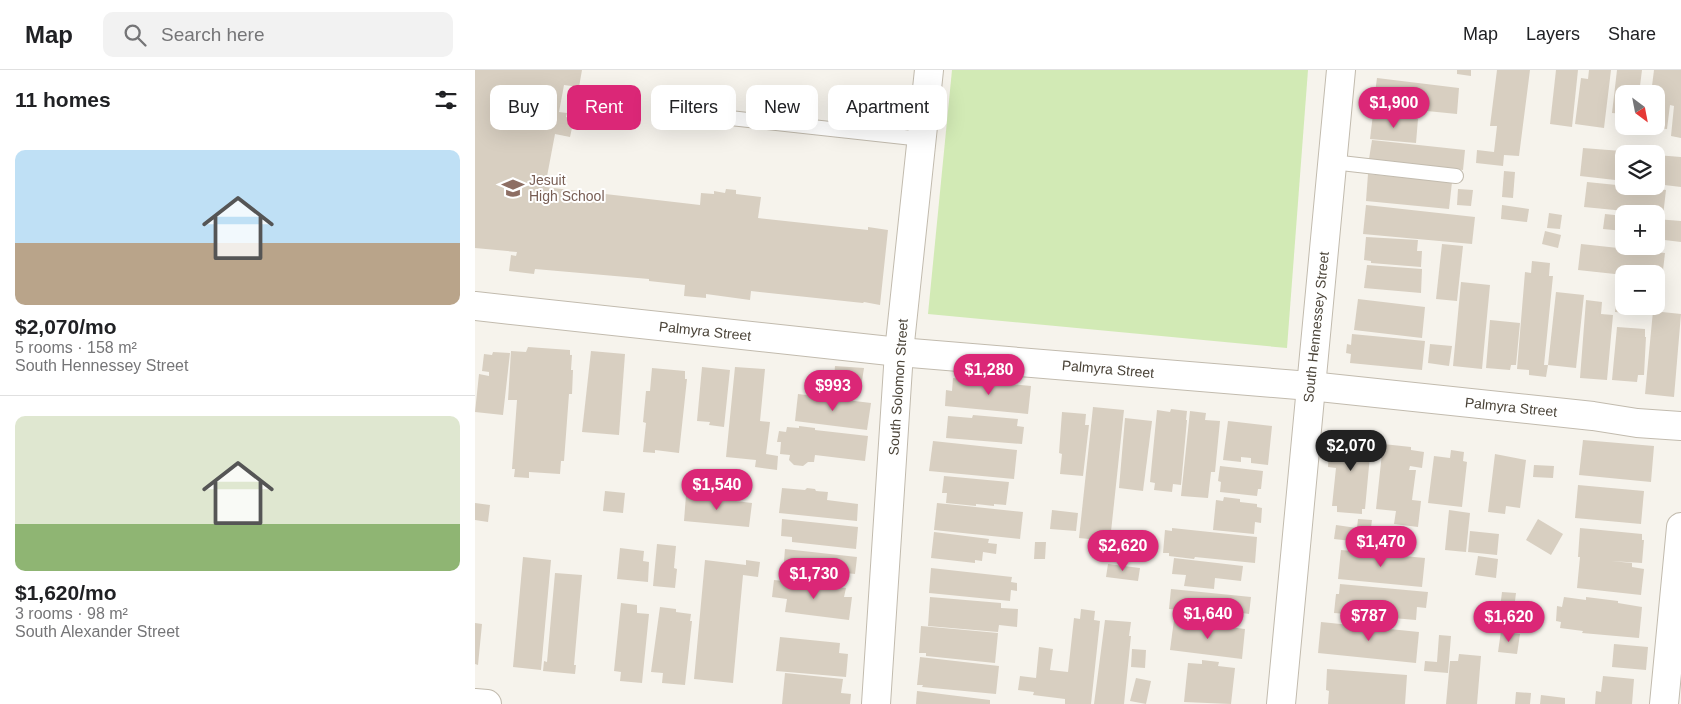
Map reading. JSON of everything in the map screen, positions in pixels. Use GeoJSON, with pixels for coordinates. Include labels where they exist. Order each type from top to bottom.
{"type":"FeatureCollection","features":[{"type":"Feature","properties":{"kind":"street","name":"South Solomon Street"},"geometry":{"type":"LineString","coordinates":[[876,704],[899,352],[929,70]]}},
{"type":"Feature","properties":{"kind":"street","name":"South Hennessey Street"},"geometry":{"type":"LineString","coordinates":[[1281,704],[1341,70]]}},
{"type":"Feature","properties":{"kind":"street","name":"Palmyra Street"},"geometry":{"type":"LineString","coordinates":[[475,306],[899,352],[1310,386],[1593,416],[1637,423],[1681,426]]}},
{"type":"Feature","properties":{"kind":"street"},"geometry":{"type":"LineString","coordinates":[[1663,704],[1681,527]]}},
{"type":"Feature","properties":{"kind":"street"},"geometry":{"type":"LineString","coordinates":[[475,703],[487,704]]}},
{"type":"Feature","properties":{"kind":"lane"},"geometry":{"type":"LineString","coordinates":[[736,119],[922,139]]}},
{"type":"Feature","properties":{"kind":"lane"},"geometry":{"type":"LineString","coordinates":[[1332,162],[1457,176]]}},
{"type":"Feature","properties":{"kind":"green space"},"geometry":{"type":"Polygon","coordinates":[[[952,70],[1308,70],[1287,348],[928,314],[952,70]]]}},
{"type":"Feature","properties":{"kind":"building","name":"Jesuit High School"},"geometry":{"type":"Polygon","coordinates":[[[475,70],[582,70],[579,85],[564,85],[559,112],[567,113],[567,130],[572,130],[570,137],[555,134],[545,187],[700,205],[701,193],[714,194],[714,191],[725,193],[726,189],[736,190],[736,194],[761,197],[758,218],[868,230],[868,227],[888,230],[880,305],[751,291],[750,300],[706,294],[706,298],[684,296],[685,285],[649,281],[649,279],[535,269],[534,274],[509,271],[511,255],[516,256],[517,252],[475,248],[475,70]]]}},
{"type":"Feature","properties":{"kind":"building"},"geometry":{"type":"Polygon","coordinates":[[[1457,70],[1471,70],[1471,76],[1457,74],[1457,70]]]}},
{"type":"Feature","properties":{"kind":"building"},"geometry":{"type":"Polygon","coordinates":[[[1497,70],[1530,70],[1519,156],[1504,155],[1503,166],[1476,163],[1477,150],[1494,152],[1497,126],[1490,126],[1497,70]]]}},
{"type":"Feature","properties":{"kind":"building"},"geometry":{"type":"Polygon","coordinates":[[[1556,70],[1578,70],[1572,127],[1550,124],[1556,70]]]}},
{"type":"Feature","properties":{"kind":"building"},"geometry":{"type":"Polygon","coordinates":[[[1589,70],[1611,70],[1604,128],[1575,124],[1581,78],[1588,79],[1589,70]]]}},
{"type":"Feature","properties":{"kind":"building"},"geometry":{"type":"Polygon","coordinates":[[[1617,70],[1642,70],[1640,85],[1615,85],[1617,70]]]}},
{"type":"Feature","properties":{"kind":"building"},"geometry":{"type":"Polygon","coordinates":[[[1654,70],[1681,70],[1681,138],[1671,136],[1674,106],[1670,105],[1667,129],[1665,129],[1665,85],[1652,85],[1654,70]]]}},
{"type":"Feature","properties":{"kind":"building"},"geometry":{"type":"Polygon","coordinates":[[[1377,78],[1459,88],[1457,114],[1373,107],[1377,78]]]}},
{"type":"Feature","properties":{"kind":"building"},"geometry":{"type":"Polygon","coordinates":[[[1615,87],[1615,113],[1612,113],[1615,87]]]}},
{"type":"Feature","properties":{"kind":"building"},"geometry":{"type":"Polygon","coordinates":[[[1373,114],[1418,119],[1416,143],[1370,139],[1373,114]]]}},
{"type":"Feature","properties":{"kind":"building"},"geometry":{"type":"Polygon","coordinates":[[[1372,140],[1465,150],[1463,170],[1369,159],[1372,140]]]}},
{"type":"Feature","properties":{"kind":"building"},"geometry":{"type":"Polygon","coordinates":[[[1583,148],[1615,151],[1615,180],[1580,176],[1583,148]]]}},
{"type":"Feature","properties":{"kind":"building"},"geometry":{"type":"Polygon","coordinates":[[[1665,156],[1681,157],[1681,187],[1665,185],[1665,156]]]}},
{"type":"Feature","properties":{"kind":"building"},"geometry":{"type":"Polygon","coordinates":[[[1504,171],[1515,172],[1513,198],[1502,197],[1504,171]]]}},
{"type":"Feature","properties":{"kind":"building"},"geometry":{"type":"Polygon","coordinates":[[[1368,174],[1452,182],[1449,209],[1366,201],[1368,174]]]}},
{"type":"Feature","properties":{"kind":"building"},"geometry":{"type":"Polygon","coordinates":[[[1587,182],[1615,185],[1615,195],[1665,195],[1666,190],[1664,205],[1615,205],[1615,210],[1584,207],[1587,182]]]}},
{"type":"Feature","properties":{"kind":"building"},"geometry":{"type":"Polygon","coordinates":[[[1458,189],[1473,190],[1471,206],[1457,205],[1458,189]]]}},
{"type":"Feature","properties":{"kind":"building"},"geometry":{"type":"Polygon","coordinates":[[[1366,205],[1475,217],[1472,244],[1363,234],[1366,205]]]}},
{"type":"Feature","properties":{"kind":"building"},"geometry":{"type":"Polygon","coordinates":[[[1502,205],[1529,209],[1527,222],[1501,219],[1502,205]]]}},
{"type":"Feature","properties":{"kind":"building"},"geometry":{"type":"Polygon","coordinates":[[[1549,213],[1562,215],[1560,229],[1547,228],[1549,213]]]}},
{"type":"Feature","properties":{"kind":"building"},"geometry":{"type":"Polygon","coordinates":[[[1605,214],[1615,215],[1615,230],[1603,229],[1605,214]]]}},
{"type":"Feature","properties":{"kind":"building"},"geometry":{"type":"Polygon","coordinates":[[[1665,220],[1681,221],[1681,242],[1665,240],[1665,220]]]}},
{"type":"Feature","properties":{"kind":"building"},"geometry":{"type":"Polygon","coordinates":[[[1545,231],[1561,235],[1558,248],[1542,244],[1545,231]]]}},
{"type":"Feature","properties":{"kind":"building"},"geometry":{"type":"Polygon","coordinates":[[[1366,237],[1418,240],[1417,251],[1422,251],[1421,267],[1371,263],[1371,261],[1364,260],[1366,237]]]}},
{"type":"Feature","properties":{"kind":"building"},"geometry":{"type":"Polygon","coordinates":[[[1442,244],[1463,246],[1457,301],[1436,299],[1442,244]]]}},
{"type":"Feature","properties":{"kind":"building"},"geometry":{"type":"Polygon","coordinates":[[[1581,244],[1615,248],[1615,255],[1665,255],[1664,265],[1615,265],[1615,274],[1578,270],[1581,244]]]}},
{"type":"Feature","properties":{"kind":"building"},"geometry":{"type":"Polygon","coordinates":[[[1532,261],[1550,263],[1549,276],[1553,276],[1544,365],[1548,365],[1546,377],[1529,375],[1529,370],[1517,369],[1525,272],[1531,273],[1532,261]]]}},
{"type":"Feature","properties":{"kind":"building"},"geometry":{"type":"Polygon","coordinates":[[[1367,265],[1422,269],[1421,293],[1364,288],[1367,265]]]}},
{"type":"Feature","properties":{"kind":"building"},"geometry":{"type":"Polygon","coordinates":[[[1461,282],[1490,285],[1482,369],[1453,366],[1461,282]]]}},
{"type":"Feature","properties":{"kind":"building"},"geometry":{"type":"Polygon","coordinates":[[[1556,292],[1584,295],[1576,368],[1548,365],[1556,292]]]}},
{"type":"Feature","properties":{"kind":"building"},"geometry":{"type":"Polygon","coordinates":[[[1358,299],[1425,307],[1422,338],[1354,330],[1358,299]]]}},
{"type":"Feature","properties":{"kind":"building"},"geometry":{"type":"Polygon","coordinates":[[[1586,300],[1602,302],[1601,314],[1613,315],[1607,380],[1580,378],[1586,300]]]}},
{"type":"Feature","properties":{"kind":"building"},"geometry":{"type":"Polygon","coordinates":[[[1665,312],[1681,314],[1674,397],[1645,394],[1653,315],[1665,315],[1665,312]]]}},
{"type":"Feature","properties":{"kind":"building"},"geometry":{"type":"Polygon","coordinates":[[[1490,320],[1520,323],[1516,365],[1511,365],[1510,370],[1486,368],[1490,320]]]}},
{"type":"Feature","properties":{"kind":"building"},"geometry":{"type":"Polygon","coordinates":[[[1617,327],[1645,329],[1644,375],[1638,375],[1637,382],[1612,380],[1617,327]]]}},
{"type":"Feature","properties":{"kind":"building"},"geometry":{"type":"Polygon","coordinates":[[[1352,334],[1425,341],[1422,370],[1350,363],[1351,354],[1346,353],[1347,344],[1351,345],[1352,334]]]}},
{"type":"Feature","properties":{"kind":"building"},"geometry":{"type":"Polygon","coordinates":[[[1430,344],[1452,346],[1449,366],[1428,363],[1430,344]]]}},
{"type":"Feature","properties":{"kind":"building"},"geometry":{"type":"Polygon","coordinates":[[[528,347],[570,350],[570,355],[572,355],[571,370],[573,370],[572,394],[569,394],[564,461],[561,461],[560,474],[529,472],[529,478],[514,477],[515,469],[512,469],[517,400],[508,400],[511,351],[526,352],[528,347]]]}},
{"type":"Feature","properties":{"kind":"building"},"geometry":{"type":"Polygon","coordinates":[[[591,351],[625,354],[619,435],[582,432],[591,351]]]}},
{"type":"Feature","properties":{"kind":"building"},"geometry":{"type":"Polygon","coordinates":[[[493,352],[510,353],[503,415],[475,412],[479,374],[489,376],[489,372],[482,371],[484,354],[492,355],[493,352]]]}},
{"type":"Feature","properties":{"kind":"building"},"geometry":{"type":"Polygon","coordinates":[[[835,366],[864,368],[860,394],[833,390],[835,366]]]}},
{"type":"Feature","properties":{"kind":"building"},"geometry":{"type":"Polygon","coordinates":[[[702,367],[730,370],[724,427],[709,425],[710,422],[697,421],[702,367]]]}},
{"type":"Feature","properties":{"kind":"building"},"geometry":{"type":"Polygon","coordinates":[[[735,367],[765,369],[760,421],[770,422],[766,454],[778,456],[777,470],[755,467],[756,460],[726,457],[735,367]]]}},
{"type":"Feature","properties":{"kind":"building"},"geometry":{"type":"Polygon","coordinates":[[[652,368],[685,371],[685,379],[687,379],[679,453],[655,450],[655,453],[643,452],[646,423],[643,422],[646,391],[650,391],[652,368]]]}},
{"type":"Feature","properties":{"kind":"building"},"geometry":{"type":"Polygon","coordinates":[[[953,378],[1031,386],[1028,414],[945,406],[946,390],[952,391],[953,378]]]}},
{"type":"Feature","properties":{"kind":"building"},"geometry":{"type":"Polygon","coordinates":[[[798,394],[871,403],[867,430],[795,421],[798,394]]]}},
{"type":"Feature","properties":{"kind":"building"},"geometry":{"type":"Polygon","coordinates":[[[1093,407],[1124,410],[1110,541],[1079,538],[1093,407]]]}},
{"type":"Feature","properties":{"kind":"building"},"geometry":{"type":"Polygon","coordinates":[[[1171,409],[1187,411],[1181,485],[1173,484],[1172,492],[1154,490],[1155,483],[1150,482],[1157,410],[1170,412],[1171,409]]]}},
{"type":"Feature","properties":{"kind":"building"},"geometry":{"type":"Polygon","coordinates":[[[1190,411],[1206,413],[1205,420],[1220,421],[1215,472],[1211,472],[1208,498],[1181,496],[1190,411]]]}},
{"type":"Feature","properties":{"kind":"building"},"geometry":{"type":"Polygon","coordinates":[[[1062,412],[1086,414],[1085,425],[1089,425],[1083,476],[1060,474],[1062,454],[1059,453],[1062,412]]]}},
{"type":"Feature","properties":{"kind":"building"},"geometry":{"type":"Polygon","coordinates":[[[973,415],[1018,419],[1017,426],[1024,427],[1022,444],[946,438],[948,416],[972,418],[973,415]]]}},
{"type":"Feature","properties":{"kind":"building"},"geometry":{"type":"Polygon","coordinates":[[[1125,418],[1152,421],[1143,491],[1119,488],[1125,418]]]}},
{"type":"Feature","properties":{"kind":"building"},"geometry":{"type":"Polygon","coordinates":[[[1228,421],[1272,426],[1268,465],[1251,463],[1251,458],[1241,457],[1241,462],[1223,460],[1228,421]]]}},
{"type":"Feature","properties":{"kind":"building"},"geometry":{"type":"Polygon","coordinates":[[[799,426],[815,428],[815,430],[868,436],[865,461],[815,455],[814,462],[808,462],[803,466],[794,465],[789,460],[790,455],[780,454],[781,442],[777,442],[779,431],[786,432],[787,427],[799,428],[799,426]]]}},
{"type":"Feature","properties":{"kind":"building"},"geometry":{"type":"Polygon","coordinates":[[[1340,431],[1372,434],[1365,509],[1362,509],[1362,514],[1337,512],[1337,506],[1332,506],[1336,468],[1328,467],[1329,452],[1338,452],[1340,431]]]}},
{"type":"Feature","properties":{"kind":"building"},"geometry":{"type":"Polygon","coordinates":[[[1583,440],[1654,446],[1651,482],[1579,475],[1583,440]]]}},
{"type":"Feature","properties":{"kind":"building"},"geometry":{"type":"Polygon","coordinates":[[[933,441],[1017,450],[1014,479],[929,471],[933,441]]]}},
{"type":"Feature","properties":{"kind":"building"},"geometry":{"type":"Polygon","coordinates":[[[1383,444],[1411,447],[1411,450],[1424,452],[1422,468],[1410,466],[1409,470],[1416,470],[1412,500],[1421,501],[1418,527],[1394,524],[1396,511],[1376,509],[1383,444]]]}},
{"type":"Feature","properties":{"kind":"building"},"geometry":{"type":"Polygon","coordinates":[[[1451,450],[1464,452],[1463,461],[1467,462],[1462,507],[1428,503],[1434,456],[1450,458],[1451,450]]]}},
{"type":"Feature","properties":{"kind":"building"},"geometry":{"type":"Polygon","coordinates":[[[1495,454],[1526,460],[1520,508],[1506,506],[1505,514],[1488,512],[1495,454]]]}},
{"type":"Feature","properties":{"kind":"building"},"geometry":{"type":"Polygon","coordinates":[[[1534,465],[1554,466],[1553,478],[1533,477],[1534,465]]]}},
{"type":"Feature","properties":{"kind":"building"},"geometry":{"type":"Polygon","coordinates":[[[1220,466],[1263,471],[1261,489],[1258,489],[1257,496],[1220,492],[1221,482],[1218,481],[1220,466]]]}},
{"type":"Feature","properties":{"kind":"building"},"geometry":{"type":"Polygon","coordinates":[[[944,476],[1009,482],[1006,505],[976,504],[976,506],[946,503],[947,493],[942,493],[944,476]]]}},
{"type":"Feature","properties":{"kind":"building"},"geometry":{"type":"Polygon","coordinates":[[[1578,485],[1644,491],[1641,524],[1575,518],[1578,485]]]}},
{"type":"Feature","properties":{"kind":"building"},"geometry":{"type":"Polygon","coordinates":[[[782,488],[815,489],[816,491],[828,492],[827,500],[858,504],[857,521],[779,513],[782,488]]]}},
{"type":"Feature","properties":{"kind":"building"},"geometry":{"type":"Polygon","coordinates":[[[605,491],[625,493],[623,513],[603,511],[605,491]]]}},
{"type":"Feature","properties":{"kind":"building"},"geometry":{"type":"Polygon","coordinates":[[[686,495],[752,503],[749,527],[684,521],[686,495]]]}},
{"type":"Feature","properties":{"kind":"building"},"geometry":{"type":"Polygon","coordinates":[[[1224,497],[1240,499],[1240,502],[1257,504],[1257,507],[1262,508],[1261,523],[1255,522],[1254,534],[1213,530],[1216,500],[1223,501],[1224,497]]]}},
{"type":"Feature","properties":{"kind":"building"},"geometry":{"type":"Polygon","coordinates":[[[475,503],[490,505],[488,522],[475,520],[475,503]]]}},
{"type":"Feature","properties":{"kind":"building"},"geometry":{"type":"Polygon","coordinates":[[[937,503],[1023,512],[1020,539],[934,530],[937,503]]]}},
{"type":"Feature","properties":{"kind":"building"},"geometry":{"type":"Polygon","coordinates":[[[1052,510],[1078,513],[1076,531],[1050,529],[1052,510]]]}},
{"type":"Feature","properties":{"kind":"building"},"geometry":{"type":"Polygon","coordinates":[[[1449,510],[1470,513],[1466,552],[1445,550],[1449,510]]]}},
{"type":"Feature","properties":{"kind":"building"},"geometry":{"type":"Polygon","coordinates":[[[782,519],[858,527],[856,549],[792,542],[792,537],[781,536],[782,519]]]}},
{"type":"Feature","properties":{"kind":"building"},"geometry":{"type":"Polygon","coordinates":[[[1358,519],[1372,520],[1369,543],[1334,539],[1336,525],[1357,528],[1358,519]]]}},
{"type":"Feature","properties":{"kind":"building"},"geometry":{"type":"Polygon","coordinates":[[[1538,519],[1563,534],[1551,555],[1526,540],[1538,519]]]}},
{"type":"Feature","properties":{"kind":"building"},"geometry":{"type":"Polygon","coordinates":[[[1172,528],[1257,537],[1255,563],[1169,556],[1169,553],[1163,553],[1165,530],[1172,531],[1172,528]]]}},
{"type":"Feature","properties":{"kind":"building"},"geometry":{"type":"Polygon","coordinates":[[[1580,528],[1642,534],[1642,540],[1644,540],[1642,563],[1611,561],[1632,563],[1632,567],[1644,569],[1641,595],[1577,588],[1580,528]]]}},
{"type":"Feature","properties":{"kind":"building"},"geometry":{"type":"Polygon","coordinates":[[[1470,531],[1499,534],[1497,555],[1468,552],[1470,531]]]}},
{"type":"Feature","properties":{"kind":"building"},"geometry":{"type":"Polygon","coordinates":[[[934,532],[989,539],[988,543],[997,544],[996,554],[983,552],[982,561],[975,560],[975,563],[931,558],[934,532]]]}},
{"type":"Feature","properties":{"kind":"building"},"geometry":{"type":"Polygon","coordinates":[[[1114,536],[1138,539],[1136,561],[1111,558],[1114,536]]]}},
{"type":"Feature","properties":{"kind":"building"},"geometry":{"type":"Polygon","coordinates":[[[1035,542],[1046,542],[1045,559],[1034,559],[1035,542]]]}},
{"type":"Feature","properties":{"kind":"building"},"geometry":{"type":"Polygon","coordinates":[[[657,544],[676,546],[674,568],[677,569],[675,588],[653,586],[657,544]]]}},
{"type":"Feature","properties":{"kind":"building"},"geometry":{"type":"Polygon","coordinates":[[[620,548],[644,551],[643,561],[649,562],[648,582],[617,579],[620,548]]]}},
{"type":"Feature","properties":{"kind":"building"},"geometry":{"type":"Polygon","coordinates":[[[785,549],[857,557],[855,574],[810,569],[809,576],[783,573],[785,549]]]}},
{"type":"Feature","properties":{"kind":"building"},"geometry":{"type":"Polygon","coordinates":[[[1341,550],[1425,558],[1422,587],[1338,579],[1341,550]]]}},
{"type":"Feature","properties":{"kind":"building"},"geometry":{"type":"Polygon","coordinates":[[[1478,556],[1498,559],[1496,578],[1475,575],[1478,556]]]}},
{"type":"Feature","properties":{"kind":"building"},"geometry":{"type":"Polygon","coordinates":[[[523,557],[551,560],[541,670],[513,667],[523,557]]]}},
{"type":"Feature","properties":{"kind":"building"},"geometry":{"type":"Polygon","coordinates":[[[1174,558],[1243,566],[1241,581],[1215,578],[1214,589],[1184,586],[1186,575],[1172,574],[1174,558]]]}},
{"type":"Feature","properties":{"kind":"building"},"geometry":{"type":"Polygon","coordinates":[[[705,560],[746,565],[746,560],[760,562],[758,577],[743,575],[733,683],[694,679],[705,560]]]}},
{"type":"Feature","properties":{"kind":"building"},"geometry":{"type":"Polygon","coordinates":[[[1108,564],[1140,568],[1138,581],[1106,577],[1108,564]]]}},
{"type":"Feature","properties":{"kind":"building"},"geometry":{"type":"Polygon","coordinates":[[[931,568],[1012,577],[1011,582],[1017,583],[1017,591],[1011,590],[1010,601],[929,593],[931,568]]]}},
{"type":"Feature","properties":{"kind":"building"},"geometry":{"type":"Polygon","coordinates":[[[555,573],[582,575],[574,665],[576,665],[575,674],[543,671],[544,661],[547,662],[555,573]]]}},
{"type":"Feature","properties":{"kind":"building"},"geometry":{"type":"Polygon","coordinates":[[[774,580],[846,588],[844,597],[852,597],[849,620],[785,612],[787,599],[772,597],[774,580]]]}},
{"type":"Feature","properties":{"kind":"building"},"geometry":{"type":"Polygon","coordinates":[[[1340,584],[1428,592],[1426,608],[1417,607],[1416,620],[1334,613],[1336,594],[1339,594],[1340,584]]]}},
{"type":"Feature","properties":{"kind":"building"},"geometry":{"type":"Polygon","coordinates":[[[1171,589],[1251,597],[1249,614],[1242,613],[1242,616],[1169,609],[1171,589]]]}},
{"type":"Feature","properties":{"kind":"building"},"geometry":{"type":"Polygon","coordinates":[[[1502,592],[1516,593],[1512,626],[1498,624],[1502,592]]]}},
{"type":"Feature","properties":{"kind":"building"},"geometry":{"type":"Polygon","coordinates":[[[930,597],[1001,603],[1001,608],[1018,609],[1017,627],[999,625],[998,632],[928,626],[930,597]]]}},
{"type":"Feature","properties":{"kind":"building"},"geometry":{"type":"Polygon","coordinates":[[[1564,597],[1586,600],[1586,597],[1618,601],[1618,603],[1642,607],[1639,638],[1582,633],[1583,631],[1560,628],[1561,622],[1556,621],[1557,606],[1562,607],[1564,597]]]}},
{"type":"Feature","properties":{"kind":"building"},"geometry":{"type":"Polygon","coordinates":[[[621,603],[637,605],[637,613],[649,614],[642,683],[620,681],[621,672],[614,671],[621,603]]]}},
{"type":"Feature","properties":{"kind":"building"},"geometry":{"type":"Polygon","coordinates":[[[660,607],[676,609],[676,612],[691,614],[690,621],[692,621],[685,685],[662,683],[663,673],[651,672],[660,607]]]}},
{"type":"Feature","properties":{"kind":"building"},"geometry":{"type":"Polygon","coordinates":[[[1081,609],[1095,611],[1094,620],[1100,621],[1091,704],[1065,704],[1065,699],[1033,695],[1034,692],[1018,690],[1020,676],[1036,678],[1039,647],[1053,649],[1050,670],[1068,672],[1074,618],[1080,619],[1081,609]]]}},
{"type":"Feature","properties":{"kind":"building"},"geometry":{"type":"Polygon","coordinates":[[[1105,620],[1131,622],[1124,704],[1094,704],[1105,620]]]}},
{"type":"Feature","properties":{"kind":"building"},"geometry":{"type":"Polygon","coordinates":[[[1174,620],[1245,629],[1242,659],[1170,650],[1174,620]]]}},
{"type":"Feature","properties":{"kind":"building"},"geometry":{"type":"Polygon","coordinates":[[[1321,622],[1419,632],[1416,663],[1318,653],[1321,622]]]}},
{"type":"Feature","properties":{"kind":"building"},"geometry":{"type":"Polygon","coordinates":[[[475,623],[482,624],[478,665],[475,664],[475,623]]]}},
{"type":"Feature","properties":{"kind":"building"},"geometry":{"type":"Polygon","coordinates":[[[921,626],[998,633],[995,663],[926,656],[926,653],[919,653],[921,626]]]}},
{"type":"Feature","properties":{"kind":"building"},"geometry":{"type":"Polygon","coordinates":[[[1501,631],[1520,634],[1517,654],[1498,652],[1501,631]]]}},
{"type":"Feature","properties":{"kind":"building"},"geometry":{"type":"Polygon","coordinates":[[[1439,635],[1451,636],[1448,673],[1424,671],[1425,661],[1437,662],[1439,635]]]}},
{"type":"Feature","properties":{"kind":"building"},"geometry":{"type":"Polygon","coordinates":[[[780,637],[840,643],[839,653],[848,654],[846,677],[776,671],[780,637]]]}},
{"type":"Feature","properties":{"kind":"building"},"geometry":{"type":"Polygon","coordinates":[[[1614,644],[1648,647],[1646,670],[1612,667],[1614,644]]]}},
{"type":"Feature","properties":{"kind":"building"},"geometry":{"type":"Polygon","coordinates":[[[1132,649],[1146,650],[1145,668],[1131,667],[1132,649]]]}},
{"type":"Feature","properties":{"kind":"building"},"geometry":{"type":"Polygon","coordinates":[[[1459,654],[1481,656],[1477,704],[1446,704],[1450,661],[1458,661],[1459,654]]]}},
{"type":"Feature","properties":{"kind":"building"},"geometry":{"type":"Polygon","coordinates":[[[920,657],[999,666],[996,694],[917,685],[920,657]]]}},
{"type":"Feature","properties":{"kind":"building"},"geometry":{"type":"Polygon","coordinates":[[[1202,660],[1219,662],[1218,666],[1235,668],[1231,704],[1184,702],[1188,663],[1202,664],[1202,660]]]}},
{"type":"Feature","properties":{"kind":"building"},"geometry":{"type":"Polygon","coordinates":[[[1327,669],[1407,675],[1405,704],[1328,704],[1329,691],[1326,690],[1327,669]]]}},
{"type":"Feature","properties":{"kind":"building"},"geometry":{"type":"Polygon","coordinates":[[[785,673],[843,679],[841,693],[851,694],[850,704],[782,704],[785,673]]]}},
{"type":"Feature","properties":{"kind":"building"},"geometry":{"type":"Polygon","coordinates":[[[1603,676],[1634,679],[1632,704],[1595,704],[1596,691],[1601,692],[1603,676]]]}},
{"type":"Feature","properties":{"kind":"building"},"geometry":{"type":"Polygon","coordinates":[[[1136,678],[1151,681],[1146,704],[1130,701],[1136,678]]]}},
{"type":"Feature","properties":{"kind":"building"},"geometry":{"type":"Polygon","coordinates":[[[917,691],[990,700],[990,704],[916,704],[917,691]]]}},
{"type":"Feature","properties":{"kind":"building"},"geometry":{"type":"Polygon","coordinates":[[[1516,692],[1531,693],[1530,704],[1515,704],[1516,692]]]}},
{"type":"Feature","properties":{"kind":"building"},"geometry":{"type":"Polygon","coordinates":[[[1541,695],[1565,698],[1565,704],[1540,704],[1541,695]]]}},
{"type":"Feature","properties":{"kind":"place","name":"Jesuit High School"},"geometry":{"type":"Point","coordinates":[513,188]}}]}
